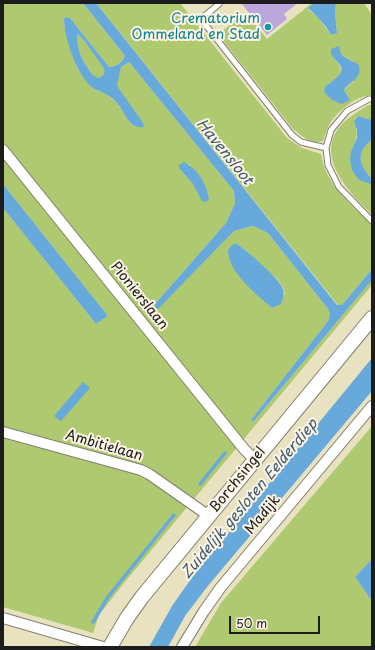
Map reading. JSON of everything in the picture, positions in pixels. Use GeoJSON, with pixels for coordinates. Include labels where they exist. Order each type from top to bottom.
{"type":"FeatureCollection","features":[{"type":"Feature","properties":{"kind":"main road","name":"Borchsingel"},"geometry":{"type":"LineString","coordinates":[[110,647],[127,618],[142,597],[254,459],[372,318]]}},
{"type":"Feature","properties":{"kind":"street","name":"Pionierslaan"},"geometry":{"type":"LineString","coordinates":[[3,150],[239,443],[254,459]]}},
{"type":"Feature","properties":{"kind":"street","name":"Madijk"},"geometry":{"type":"LineString","coordinates":[[182,647],[221,587],[372,406]]}},
{"type":"Feature","properties":{"kind":"street","name":"Ambitielaan"},"geometry":{"type":"LineString","coordinates":[[3,432],[141,470],[150,474],[209,516]]}},
{"type":"Feature","properties":{"kind":"street"},"geometry":{"type":"LineString","coordinates":[[3,618],[103,647]]}},
{"type":"Feature","properties":{"kind":"lane"},"geometry":{"type":"LineString","coordinates":[[219,4],[201,19],[292,135],[301,142],[326,148]]}},
{"type":"Feature","properties":{"kind":"lane"},"geometry":{"type":"LineString","coordinates":[[372,100],[369,99],[347,112],[331,130],[326,148],[328,165],[339,187],[372,221]]}},
{"type":"Feature","properties":{"kind":"green space"},"geometry":{"type":"Polygon","coordinates":[[[3,3],[83,3],[125,56],[118,64],[109,67],[70,18],[66,17],[64,19],[64,25],[78,70],[94,89],[106,94],[117,103],[130,123],[134,126],[143,127],[142,121],[116,86],[121,67],[129,62],[234,191],[235,203],[226,223],[155,304],[158,308],[234,231],[253,226],[268,233],[328,309],[330,314],[328,321],[251,421],[253,422],[372,280],[372,285],[124,583],[99,615],[93,633],[3,607],[3,208],[96,324],[108,316],[3,184],[3,3]],[[190,164],[179,168],[193,184],[190,164]],[[236,243],[232,245],[242,279],[272,308],[285,294],[283,287],[277,279],[236,243]]]}},
{"type":"Feature","properties":{"kind":"green space"},"geometry":{"type":"Polygon","coordinates":[[[96,3],[180,3],[287,138],[302,148],[321,154],[328,176],[334,185],[372,225],[372,269],[342,305],[338,305],[96,3]]]}},
{"type":"Feature","properties":{"kind":"green space"},"geometry":{"type":"Polygon","coordinates":[[[312,3],[314,3],[308,9],[318,17],[331,35],[337,32],[335,13],[336,3],[364,3],[372,15],[372,95],[360,98],[348,104],[338,113],[329,125],[323,141],[315,142],[307,139],[293,129],[218,34],[246,13],[267,39],[312,3]],[[340,52],[335,60],[341,69],[341,72],[337,78],[325,87],[350,100],[344,90],[354,81],[353,61],[345,58],[340,52]]]}},
{"type":"Feature","properties":{"kind":"green space"},"geometry":{"type":"Polygon","coordinates":[[[77,34],[83,39],[103,67],[104,74],[98,79],[86,66],[79,49],[77,34]]]}},
{"type":"Feature","properties":{"kind":"green space"},"geometry":{"type":"Polygon","coordinates":[[[368,105],[372,105],[372,120],[358,116],[354,120],[357,136],[351,151],[371,184],[372,183],[372,214],[353,195],[337,172],[332,160],[331,147],[334,135],[343,123],[368,105]]]}},
{"type":"Feature","properties":{"kind":"green space"},"geometry":{"type":"Polygon","coordinates":[[[372,140],[372,179],[364,169],[361,154],[363,149],[372,140]]]}},
{"type":"Feature","properties":{"kind":"green space"},"geometry":{"type":"Polygon","coordinates":[[[372,426],[372,559],[355,577],[372,601],[372,647],[195,647],[221,603],[372,426]]]}},
{"type":"Feature","properties":{"kind":"water"},"geometry":{"type":"Polygon","coordinates":[[[83,3],[96,3],[337,305],[342,305],[372,269],[372,280],[253,422],[251,420],[328,321],[330,314],[328,309],[268,233],[253,226],[234,231],[158,309],[155,307],[155,304],[226,223],[235,203],[234,191],[129,62],[121,67],[117,86],[142,121],[144,127],[134,126],[130,123],[114,101],[87,83],[72,56],[66,36],[64,19],[66,17],[70,18],[109,67],[118,64],[125,56],[83,3]],[[77,34],[79,49],[86,66],[94,76],[99,78],[104,74],[104,69],[83,39],[77,34]]]}},
{"type":"Feature","properties":{"kind":"water"},"geometry":{"type":"Polygon","coordinates":[[[314,3],[336,3],[335,13],[337,33],[331,35],[321,20],[308,8],[314,3]]]}},
{"type":"Feature","properties":{"kind":"water"},"geometry":{"type":"Polygon","coordinates":[[[339,46],[343,56],[358,64],[359,68],[358,76],[344,90],[350,100],[342,104],[332,100],[324,92],[325,87],[339,76],[341,70],[341,67],[331,54],[331,49],[339,46]]]}},
{"type":"Feature","properties":{"kind":"water"},"geometry":{"type":"Polygon","coordinates":[[[358,116],[372,120],[372,140],[363,149],[361,154],[364,169],[372,179],[371,184],[359,180],[352,170],[350,160],[351,151],[357,138],[357,130],[354,121],[358,116]]]}},
{"type":"Feature","properties":{"kind":"water"},"geometry":{"type":"Polygon","coordinates":[[[184,162],[193,168],[201,177],[206,187],[209,199],[206,202],[202,201],[193,184],[179,168],[179,165],[184,162]]]}},
{"type":"Feature","properties":{"kind":"water"},"geometry":{"type":"Polygon","coordinates":[[[3,184],[108,316],[96,324],[3,208],[3,184]]]}},
{"type":"Feature","properties":{"kind":"water"},"geometry":{"type":"Polygon","coordinates":[[[236,243],[262,265],[281,285],[284,296],[281,304],[272,308],[244,282],[238,274],[229,258],[228,250],[236,243]]]}},
{"type":"Feature","properties":{"kind":"water"},"geometry":{"type":"Polygon","coordinates":[[[372,358],[372,391],[207,587],[185,616],[168,647],[149,647],[172,606],[193,576],[372,358]]]}},
{"type":"Feature","properties":{"kind":"water"},"geometry":{"type":"Polygon","coordinates":[[[83,382],[90,388],[61,421],[54,416],[83,382]]]}},
{"type":"Feature","properties":{"kind":"water"},"geometry":{"type":"Polygon","coordinates":[[[372,559],[372,601],[355,577],[372,559]]]}},
{"type":"Feature","properties":{"kind":"building","name":"Crematorium Ommeland en Stad"},"geometry":{"type":"Polygon","coordinates":[[[241,3],[298,3],[284,14],[287,19],[267,35],[241,3]]]}},
{"type":"Feature","properties":{"kind":"waterway"},"geometry":{"type":"LineString","coordinates":[[200,484],[225,453]]}},
{"type":"Feature","properties":{"kind":"waterway"},"geometry":{"type":"LineString","coordinates":[[93,622],[108,597],[174,515]]}},
{"type":"Feature","properties":{"kind":"place","name":"Crematorium Ommeland en Stad"},"geometry":{"type":"Point","coordinates":[268,27]}},
{"type":"Feature","properties":{"kind":"water label","name":"Havensloot"},"geometry":{"type":"Point","coordinates":[224,152]}},
{"type":"Feature","properties":{"kind":"water label","name":"Zuidelijk gesloten Eelderdiep"},"geometry":{"type":"Point","coordinates":[250,499]}}]}
